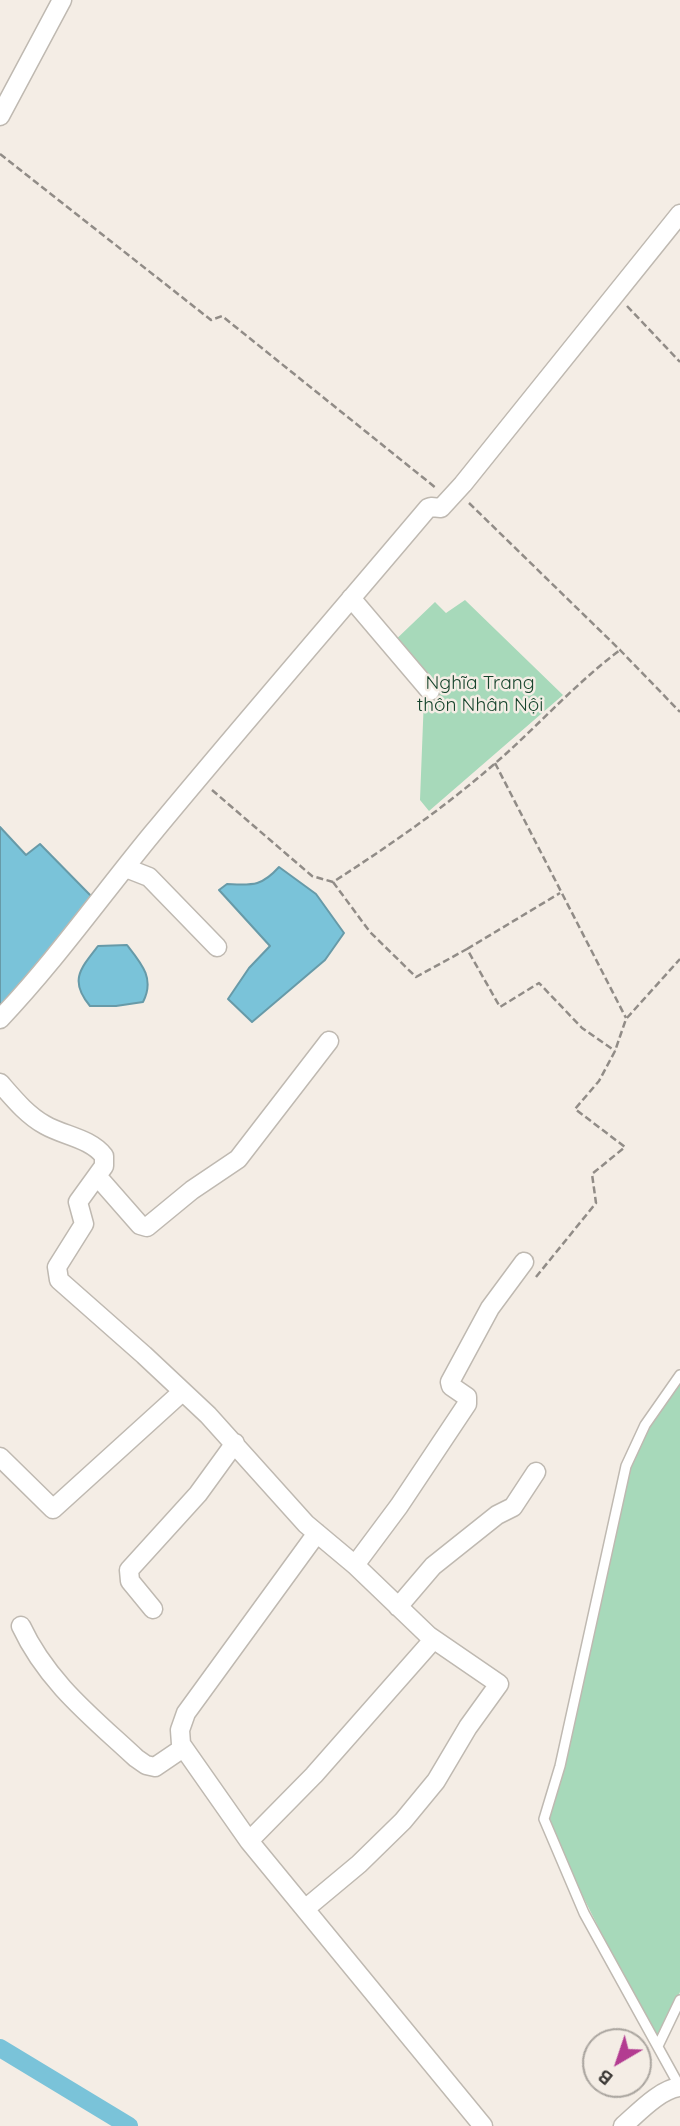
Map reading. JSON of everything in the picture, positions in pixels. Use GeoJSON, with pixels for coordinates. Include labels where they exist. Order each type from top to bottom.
{"type":"FeatureCollection","features":[{"type":"Feature","properties":{"kind":"street"},"geometry":{"type":"LineString","coordinates":[[0,116],[62,0]]}},
{"type":"Feature","properties":{"kind":"street"},"geometry":{"type":"LineString","coordinates":[[0,1019],[47,969],[198,778],[428,508],[441,508],[453,495],[680,215]]}},
{"type":"Feature","properties":{"kind":"street"},"geometry":{"type":"LineString","coordinates":[[351,598],[429,691]]}},
{"type":"Feature","properties":{"kind":"street"},"geometry":{"type":"LineString","coordinates":[[126,868],[149,877],[217,947]]}},
{"type":"Feature","properties":{"kind":"street"},"geometry":{"type":"LineString","coordinates":[[97,1176],[140,1226],[147,1227],[192,1189],[238,1159],[329,1041]]}},
{"type":"Feature","properties":{"kind":"street"},"geometry":{"type":"LineString","coordinates":[[0,1083],[34,1118],[57,1131],[86,1142],[101,1152],[105,1163],[78,1202],[84,1228],[59,1264],[57,1276],[65,1286],[144,1355],[235,1443],[317,1533],[355,1564],[433,1640],[499,1684],[468,1727],[436,1781],[403,1821],[359,1864],[305,1909]]}},
{"type":"Feature","properties":{"kind":"street"},"geometry":{"type":"LineString","coordinates":[[355,1564],[399,1506],[467,1404],[467,1397],[452,1387],[450,1382],[486,1315],[524,1262]]}},
{"type":"Feature","properties":{"kind":"street"},"geometry":{"type":"LineString","coordinates":[[0,1457],[53,1509],[181,1392]]}},
{"type":"Feature","properties":{"kind":"street"},"geometry":{"type":"LineString","coordinates":[[153,1609],[130,1581],[129,1570],[198,1494],[235,1443]]}},
{"type":"Feature","properties":{"kind":"street"},"geometry":{"type":"LineString","coordinates":[[398,1607],[433,1566],[497,1515],[513,1507],[536,1472]]}},
{"type":"Feature","properties":{"kind":"street"},"geometry":{"type":"LineString","coordinates":[[317,1533],[186,1713],[180,1738],[183,1748],[248,1841],[483,2126]]}},
{"type":"Feature","properties":{"kind":"street"},"geometry":{"type":"LineString","coordinates":[[21,1626],[32,1650],[57,1684],[136,1758],[155,1767],[183,1748]]}},
{"type":"Feature","properties":{"kind":"street"},"geometry":{"type":"LineString","coordinates":[[248,1841],[314,1775],[433,1640]]}},
{"type":"Feature","properties":{"kind":"street"},"geometry":{"type":"LineString","coordinates":[[623,2126],[673,2088],[680,2087]]}},
{"type":"Feature","properties":{"kind":"lane"},"geometry":{"type":"LineString","coordinates":[[680,1375],[645,1425],[626,1466],[560,1766],[544,1819],[584,1913],[680,2087]]}},
{"type":"Feature","properties":{"kind":"lane"},"geometry":{"type":"LineString","coordinates":[[658,2046],[680,2000]]}},
{"type":"Feature","properties":{"kind":"path"},"geometry":{"type":"LineString","coordinates":[[0,154],[211,320],[222,316],[453,495],[620,650],[680,712]]}},
{"type":"Feature","properties":{"kind":"path"},"geometry":{"type":"LineString","coordinates":[[615,294],[680,362]]}},
{"type":"Feature","properties":{"kind":"path"},"geometry":{"type":"LineString","coordinates":[[333,882],[446,805],[596,668],[620,650]]}},
{"type":"Feature","properties":{"kind":"path"},"geometry":{"type":"LineString","coordinates":[[495,762],[626,1018]]}},
{"type":"Feature","properties":{"kind":"path"},"geometry":{"type":"LineString","coordinates":[[198,778],[312,876],[333,882],[370,932],[416,977],[561,892]]}},
{"type":"Feature","properties":{"kind":"path"},"geometry":{"type":"LineString","coordinates":[[467,949],[500,1007],[539,983],[582,1028],[615,1051]]}},
{"type":"Feature","properties":{"kind":"path"},"geometry":{"type":"LineString","coordinates":[[529,1285],[596,1203],[592,1174],[625,1147],[575,1109],[599,1081],[615,1051],[626,1018],[680,958]]}},
{"type":"Feature","properties":{"kind":"green space","name":"Nghĩa Trang thôn Nhân Nội"},"geometry":{"type":"Polygon","coordinates":[[[465,600],[563,695],[429,811],[420,800],[424,697],[388,647],[435,602],[446,613],[465,600]]]}},
{"type":"Feature","properties":{"kind":"green space"},"geometry":{"type":"Polygon","coordinates":[[[680,1375],[680,1992],[658,2046],[652,2028],[649,2028],[544,1819],[626,1466],[645,1425],[680,1375]]]}},
{"type":"Feature","properties":{"kind":"water"},"geometry":{"type":"Polygon","coordinates":[[[0,827],[26,855],[40,844],[93,898],[0,1010],[0,827]]]}},
{"type":"Feature","properties":{"kind":"water"},"geometry":{"type":"Polygon","coordinates":[[[279,867],[316,894],[344,933],[325,960],[252,1022],[228,999],[249,968],[270,946],[219,890],[227,884],[261,881],[279,867]]]}},
{"type":"Feature","properties":{"kind":"water"},"geometry":{"type":"Polygon","coordinates":[[[127,945],[142,965],[147,979],[148,986],[143,1002],[90,1006],[80,989],[79,975],[82,968],[98,946],[127,945]]]}},
{"type":"Feature","properties":{"kind":"waterway"},"geometry":{"type":"LineString","coordinates":[[0,2048],[129,2126]]}}]}
